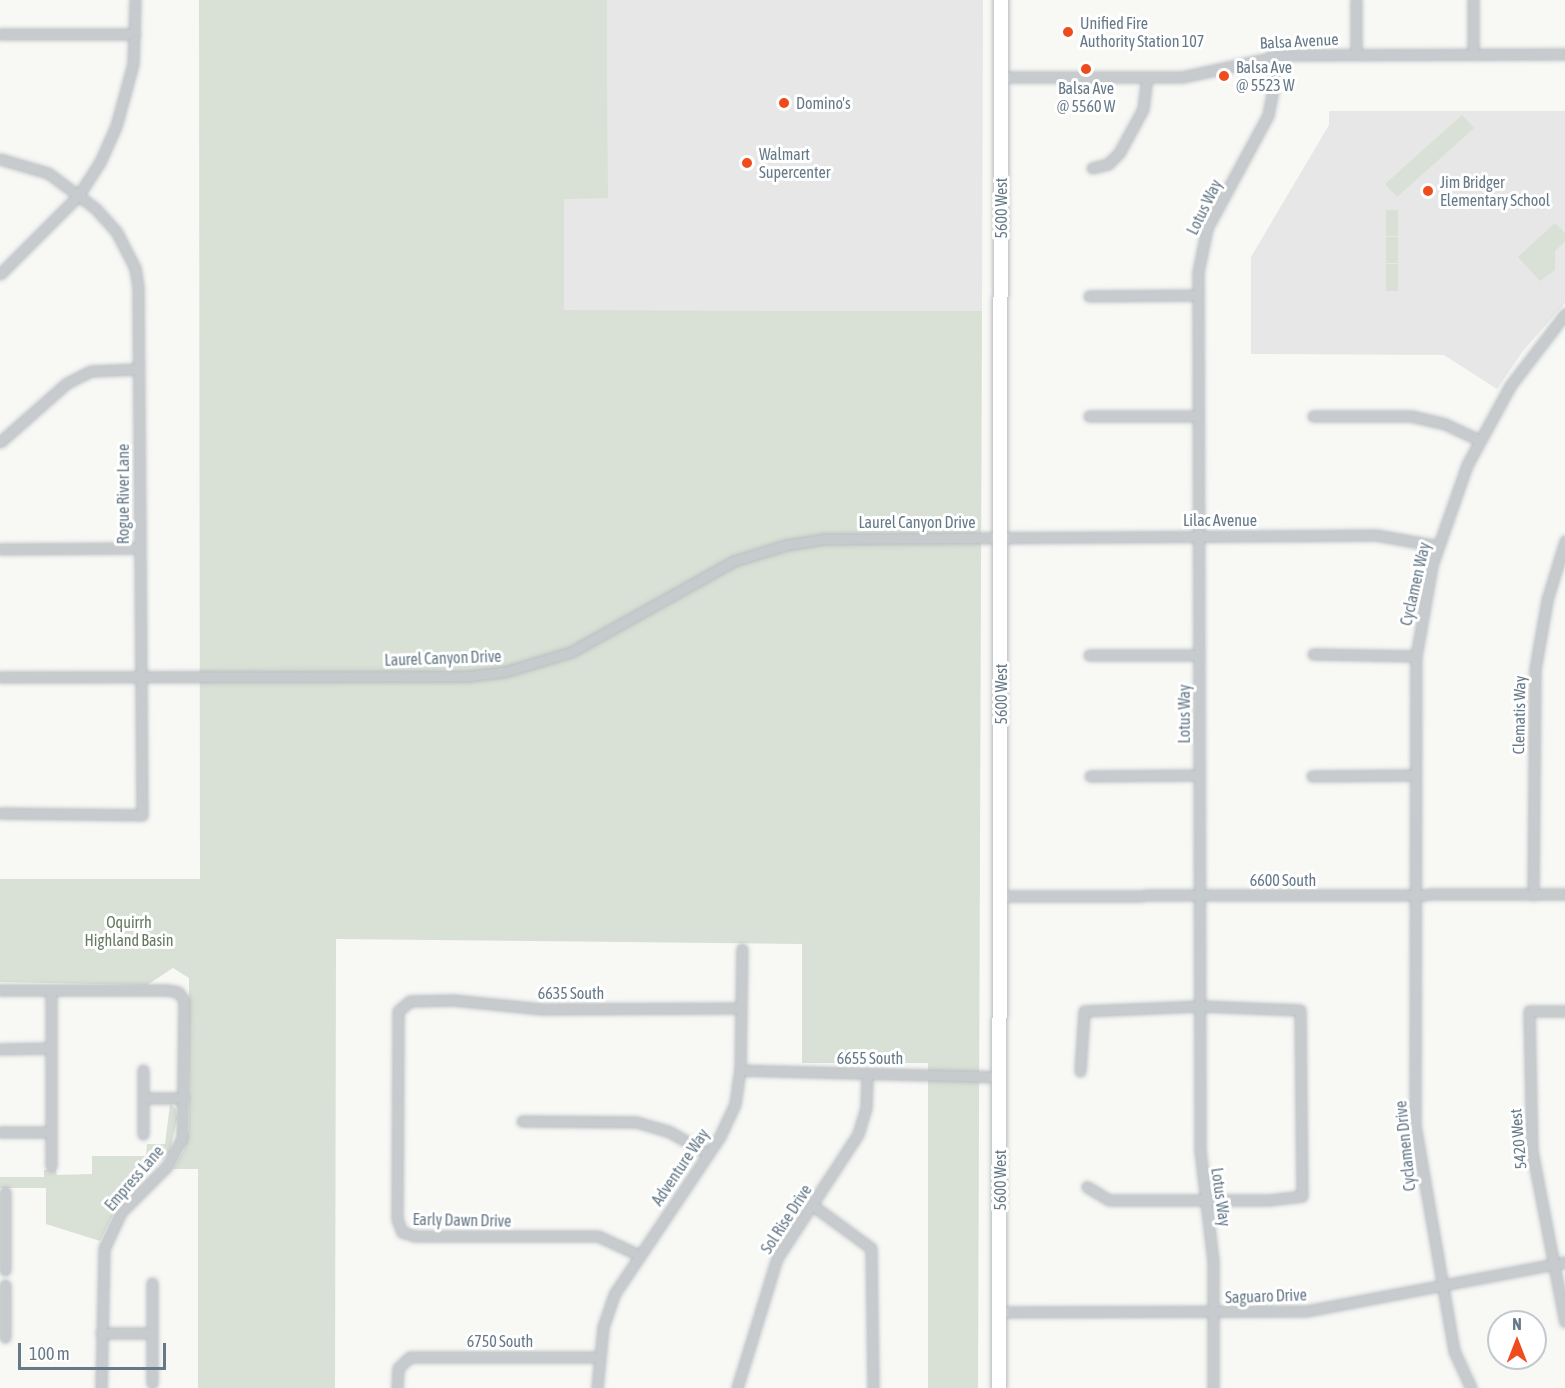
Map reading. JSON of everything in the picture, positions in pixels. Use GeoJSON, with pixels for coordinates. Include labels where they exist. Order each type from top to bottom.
{"type":"FeatureCollection","features":[{"type":"Feature","properties":{"kind":"main road","name":"5600 West"},"geometry":{"type":"LineString","coordinates":[[999,1388],[1001,0]]}},
{"type":"Feature","properties":{"kind":"street"},"geometry":{"type":"LineString","coordinates":[[0,274],[78,196],[116,126],[133,64],[135,0]]}},
{"type":"Feature","properties":{"kind":"street"},"geometry":{"type":"LineString","coordinates":[[1356,0],[1356,54]]}},
{"type":"Feature","properties":{"kind":"street"},"geometry":{"type":"LineString","coordinates":[[1473,0],[1473,54]]}},
{"type":"Feature","properties":{"kind":"street"},"geometry":{"type":"LineString","coordinates":[[0,34],[135,34]]}},
{"type":"Feature","properties":{"kind":"street","name":"Balsa Avenue"},"geometry":{"type":"LineString","coordinates":[[1001,77],[1147,78],[1193,75],[1272,55],[1565,54]]}},
{"type":"Feature","properties":{"kind":"street","name":"Lotus Way"},"geometry":{"type":"LineString","coordinates":[[1213,1388],[1214,1313],[1207,1200],[1200,1151],[1197,295],[1200,255],[1207,228],[1268,115],[1274,86],[1272,55]]}},
{"type":"Feature","properties":{"kind":"street"},"geometry":{"type":"LineString","coordinates":[[1092,168],[1108,164],[1119,153],[1143,109],[1147,78]]}},
{"type":"Feature","properties":{"kind":"street","name":"Rogue River Lane"},"geometry":{"type":"LineString","coordinates":[[0,159],[48,173],[78,196],[116,231],[135,268],[142,815],[0,813]]}},
{"type":"Feature","properties":{"kind":"street"},"geometry":{"type":"LineString","coordinates":[[1089,296],[1197,295]]}},
{"type":"Feature","properties":{"kind":"street","name":"Cyclamen Way"},"geometry":{"type":"LineString","coordinates":[[1414,895],[1413,775],[1416,656],[1438,546],[1479,440],[1522,369],[1565,314]]}},
{"type":"Feature","properties":{"kind":"street"},"geometry":{"type":"LineString","coordinates":[[0,442],[67,383],[91,371],[138,369]]}},
{"type":"Feature","properties":{"kind":"street"},"geometry":{"type":"LineString","coordinates":[[1089,417],[1198,416]]}},
{"type":"Feature","properties":{"kind":"street"},"geometry":{"type":"LineString","coordinates":[[1313,416],[1411,416],[1445,424],[1479,440]]}},
{"type":"Feature","properties":{"kind":"street","name":"Lilac Avenue"},"geometry":{"type":"LineString","coordinates":[[1001,536],[1386,535],[1438,546]]}},
{"type":"Feature","properties":{"kind":"street","name":"Laurel Canyon Drive"},"geometry":{"type":"LineString","coordinates":[[0,677],[457,676],[504,672],[571,652],[706,574],[767,549],[841,537],[1001,536]]}},
{"type":"Feature","properties":{"kind":"street","name":"Clematis Way"},"geometry":{"type":"LineString","coordinates":[[1533,895],[1535,669],[1547,600],[1565,541]]}},
{"type":"Feature","properties":{"kind":"street"},"geometry":{"type":"LineString","coordinates":[[0,549],[138,548]]}},
{"type":"Feature","properties":{"kind":"street"},"geometry":{"type":"LineString","coordinates":[[1313,654],[1416,656]]}},
{"type":"Feature","properties":{"kind":"street"},"geometry":{"type":"LineString","coordinates":[[1089,655],[1198,655]]}},
{"type":"Feature","properties":{"kind":"street"},"geometry":{"type":"LineString","coordinates":[[1312,776],[1413,775]]}},
{"type":"Feature","properties":{"kind":"street"},"geometry":{"type":"LineString","coordinates":[[1090,776],[1199,776]]}},
{"type":"Feature","properties":{"kind":"street","name":"6600 South"},"geometry":{"type":"LineString","coordinates":[[1000,896],[1565,894]]}},
{"type":"Feature","properties":{"kind":"street","name":"Cyclamen Drive"},"geometry":{"type":"LineString","coordinates":[[1414,895],[1415,1126],[1457,1361],[1470,1388]]}},
{"type":"Feature","properties":{"kind":"street","name":"Adventure Way"},"geometry":{"type":"LineString","coordinates":[[597,1388],[599,1357],[610,1304],[730,1115],[740,1070],[742,949]]}},
{"type":"Feature","properties":{"kind":"street"},"geometry":{"type":"LineString","coordinates":[[0,990],[51,990],[51,1166]]}},
{"type":"Feature","properties":{"kind":"street","name":"Empress Lane"},"geometry":{"type":"LineString","coordinates":[[51,990],[175,990],[184,1004],[183,1131],[177,1152],[167,1166],[126,1206],[107,1240],[101,1266],[101,1388]]}},
{"type":"Feature","properties":{"kind":"street","name":"6635 South"},"geometry":{"type":"LineString","coordinates":[[402,1006],[410,1001],[453,1000],[542,1008],[741,1008]]}},
{"type":"Feature","properties":{"kind":"street","name":"Early Dawn Drive"},"geometry":{"type":"LineString","coordinates":[[402,1006],[397,1030],[397,1219],[402,1232],[415,1236],[598,1236],[639,1255]]}},
{"type":"Feature","properties":{"kind":"street"},"geometry":{"type":"LineString","coordinates":[[1080,1071],[1084,1011],[1200,1006],[1300,1010],[1302,1196],[1207,1200],[1109,1200],[1086,1187]]}},
{"type":"Feature","properties":{"kind":"street","name":"5420 West"},"geometry":{"type":"LineString","coordinates":[[1565,1011],[1529,1011],[1532,1151],[1565,1322]]}},
{"type":"Feature","properties":{"kind":"street"},"geometry":{"type":"LineString","coordinates":[[0,1048],[51,1048]]}},
{"type":"Feature","properties":{"kind":"street"},"geometry":{"type":"LineString","coordinates":[[143,1070],[143,1134]]}},
{"type":"Feature","properties":{"kind":"street","name":"6655 South"},"geometry":{"type":"LineString","coordinates":[[740,1070],[1000,1077]]}},
{"type":"Feature","properties":{"kind":"street","name":"Sol Rise Drive"},"geometry":{"type":"LineString","coordinates":[[737,1388],[773,1265],[858,1134],[866,1107],[867,1073]]}},
{"type":"Feature","properties":{"kind":"street"},"geometry":{"type":"LineString","coordinates":[[143,1098],[184,1098]]}},
{"type":"Feature","properties":{"kind":"street"},"geometry":{"type":"LineString","coordinates":[[522,1121],[636,1122],[668,1131],[707,1153]]}},
{"type":"Feature","properties":{"kind":"street"},"geometry":{"type":"LineString","coordinates":[[0,1132],[51,1132]]}},
{"type":"Feature","properties":{"kind":"street"},"geometry":{"type":"LineString","coordinates":[[4,1192],[2,1221],[5,1270]]}},
{"type":"Feature","properties":{"kind":"street"},"geometry":{"type":"LineString","coordinates":[[812,1205],[871,1248],[873,1388]]}},
{"type":"Feature","properties":{"kind":"street","name":"Saguaro Drive"},"geometry":{"type":"LineString","coordinates":[[1000,1312],[1306,1311],[1565,1262]]}},
{"type":"Feature","properties":{"kind":"street"},"geometry":{"type":"LineString","coordinates":[[152,1283],[152,1383]]}},
{"type":"Feature","properties":{"kind":"street"},"geometry":{"type":"LineString","coordinates":[[5,1285],[2,1306],[5,1337]]}},
{"type":"Feature","properties":{"kind":"street"},"geometry":{"type":"LineString","coordinates":[[101,1334],[152,1333]]}},
{"type":"Feature","properties":{"kind":"street","name":"6750 South"},"geometry":{"type":"LineString","coordinates":[[397,1388],[402,1362],[413,1357],[599,1357]]}},
{"type":"Feature","properties":{"kind":"shaded area"},"geometry":{"type":"Polygon","coordinates":[[[607,0],[983,0],[982,311],[564,310],[564,198],[608,198],[607,0]]]}},
{"type":"Feature","properties":{"kind":"shaded area","name":"Jim Bridger Elementary School"},"geometry":{"type":"Polygon","coordinates":[[[1329,111],[1565,111],[1565,303],[1523,351],[1497,389],[1444,355],[1251,354],[1251,257],[1329,125],[1329,111]]]}},
{"type":"Feature","properties":{"kind":"green space","name":"Oquirrh Highland Basin"},"geometry":{"type":"Polygon","coordinates":[[[199,0],[607,0],[608,198],[564,199],[564,310],[982,311],[978,1388],[928,1388],[928,1063],[802,1063],[802,944],[336,939],[335,1388],[198,1388],[198,1169],[173,1169],[184,1150],[189,1129],[189,978],[173,968],[147,985],[0,982],[0,879],[200,879],[199,0]]]}},
{"type":"Feature","properties":{"kind":"green space"},"geometry":{"type":"Polygon","coordinates":[[[1462,115],[1474,128],[1397,197],[1385,184],[1462,115]]]}},
{"type":"Feature","properties":{"kind":"green space"},"geometry":{"type":"Polygon","coordinates":[[[1386,210],[1398,210],[1398,236],[1386,236],[1386,210]]]}},
{"type":"Feature","properties":{"kind":"green space"},"geometry":{"type":"Polygon","coordinates":[[[1555,223],[1565,233],[1565,241],[1555,251],[1555,270],[1540,281],[1518,257],[1555,223]]]}},
{"type":"Feature","properties":{"kind":"green space"},"geometry":{"type":"Polygon","coordinates":[[[1386,237],[1398,237],[1398,263],[1386,263],[1386,237]]]}},
{"type":"Feature","properties":{"kind":"green space"},"geometry":{"type":"Polygon","coordinates":[[[1386,264],[1398,264],[1398,291],[1386,291],[1386,264]]]}},
{"type":"Feature","properties":{"kind":"green space"},"geometry":{"type":"Polygon","coordinates":[[[170,1104],[176,1109],[177,1119],[170,1152],[119,1203],[100,1241],[46,1224],[46,1188],[0,1188],[0,1177],[44,1177],[44,1170],[56,1170],[57,1175],[92,1174],[92,1156],[146,1156],[147,1144],[165,1144],[170,1104]]]}},
{"type":"Feature","properties":{"kind":"place","name":"Unified Fire Authority Station 107"},"geometry":{"type":"Point","coordinates":[1068,32]}},
{"type":"Feature","properties":{"kind":"place","name":"Balsa Ave @ 5560 W"},"geometry":{"type":"Point","coordinates":[1086,69]}},
{"type":"Feature","properties":{"kind":"place","name":"Balsa Ave @ 5523 W"},"geometry":{"type":"Point","coordinates":[1224,76]}},
{"type":"Feature","properties":{"kind":"place","name":"Domino's"},"geometry":{"type":"Point","coordinates":[784,103]}},
{"type":"Feature","properties":{"kind":"place","name":"Walmart Supercenter"},"geometry":{"type":"Point","coordinates":[747,163]}},
{"type":"Feature","properties":{"kind":"place","name":"Jim Bridger Elementary School"},"geometry":{"type":"Point","coordinates":[1428,191]}}]}
